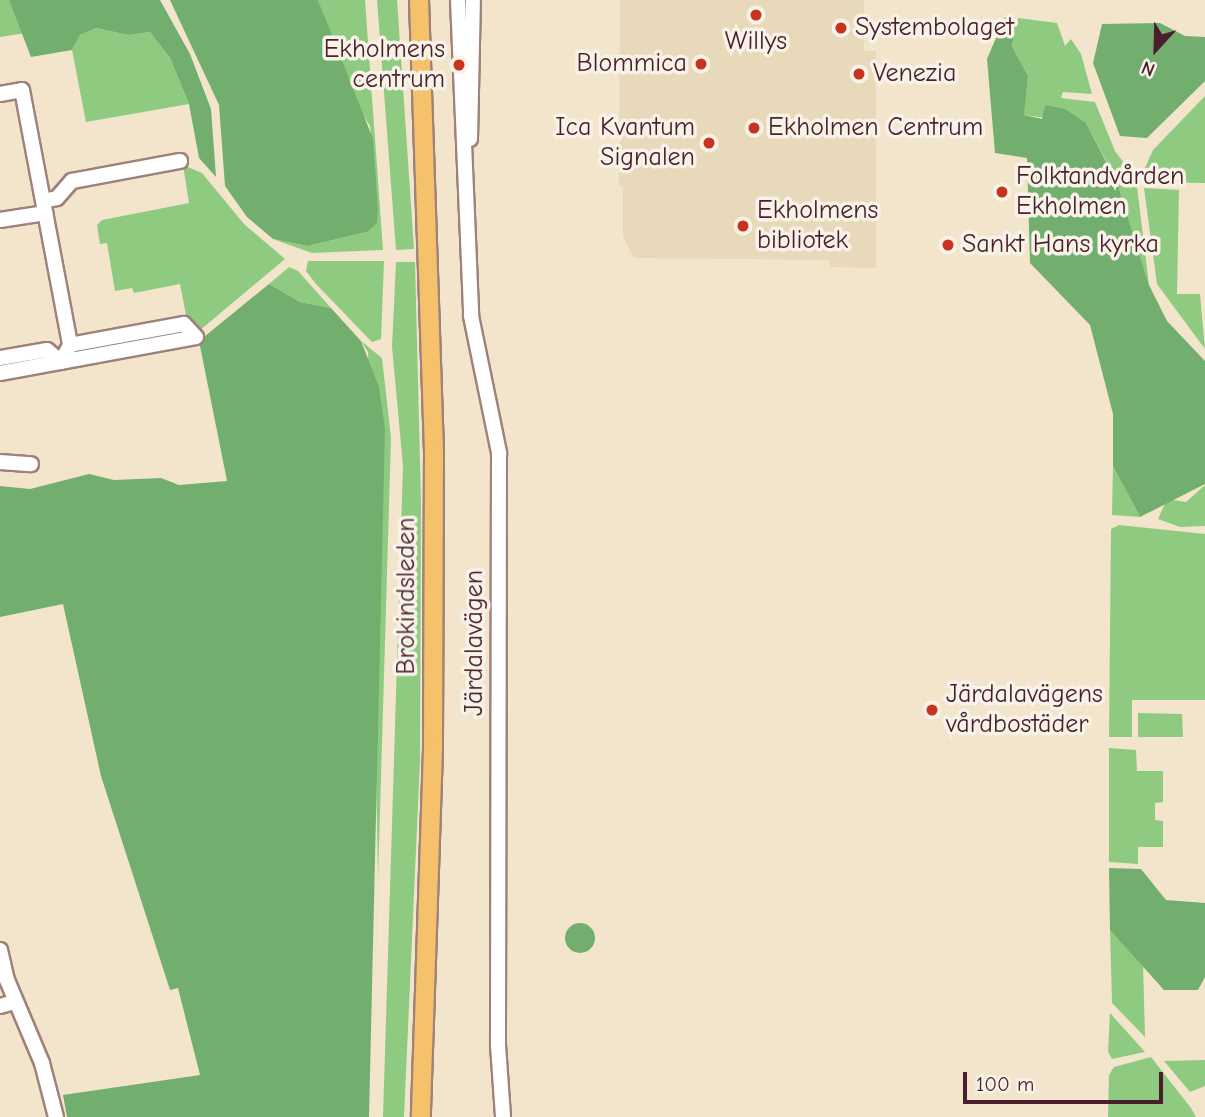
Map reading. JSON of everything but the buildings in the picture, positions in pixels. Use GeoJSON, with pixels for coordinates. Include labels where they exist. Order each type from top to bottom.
{"type":"FeatureCollection","features":[{"type":"Feature","properties":{"kind":"main road","name":"Brokindsleden"},"geometry":{"type":"LineString","coordinates":[[408,0],[423,141]]}},
{"type":"Feature","properties":{"kind":"main road","name":"Brokindsleden"},"geometry":{"type":"LineString","coordinates":[[419,0],[434,454],[433,749],[421,1117]]}},
{"type":"Feature","properties":{"kind":"main road","name":"Brokindsleden"},"geometry":{"type":"LineString","coordinates":[[416,1117],[423,1050]]}},
{"type":"Feature","properties":{"kind":"street","name":"Järdalavägen"},"geometry":{"type":"LineString","coordinates":[[458,0],[472,327],[499,453],[498,1045],[503,1117]]}},
{"type":"Feature","properties":{"kind":"street","name":"Järdalavägen"},"geometry":{"type":"LineString","coordinates":[[466,172],[473,105],[473,0]]}},
{"type":"Feature","properties":{"kind":"street"},"geometry":{"type":"LineString","coordinates":[[0,94],[22,90],[70,345],[61,362]]}},
{"type":"Feature","properties":{"kind":"street"},"geometry":{"type":"LineString","coordinates":[[0,220],[44,207],[57,198],[72,181],[180,160]]}},
{"type":"Feature","properties":{"kind":"street"},"geometry":{"type":"LineString","coordinates":[[0,373],[196,338],[184,324],[70,345]]}},
{"type":"Feature","properties":{"kind":"street"},"geometry":{"type":"LineString","coordinates":[[0,358],[47,350],[61,362]]}},
{"type":"Feature","properties":{"kind":"street"},"geometry":{"type":"LineString","coordinates":[[0,463],[31,464]]}},
{"type":"Feature","properties":{"kind":"street"},"geometry":{"type":"LineString","coordinates":[[0,950],[16,1002],[42,1063],[56,1117]]}},
{"type":"Feature","properties":{"kind":"street"},"geometry":{"type":"LineString","coordinates":[[0,1006],[16,1002]]}},
{"type":"Feature","properties":{"kind":"shaded area","name":"Ekholmen Centrum"},"geometry":{"type":"Polygon","coordinates":[[[620,0],[864,0],[864,51],[876,51],[876,268],[830,267],[829,260],[634,258],[623,236],[623,187],[619,186],[620,0]]]}},
{"type":"Feature","properties":{"kind":"green space"},"geometry":{"type":"Polygon","coordinates":[[[0,0],[9,0],[25,33],[0,37],[0,0]]]}},
{"type":"Feature","properties":{"kind":"green space"},"geometry":{"type":"Polygon","coordinates":[[[9,0],[160,0],[190,54],[211,109],[216,177],[199,158],[189,104],[170,58],[150,32],[128,35],[96,28],[80,35],[72,50],[31,57],[9,0]]]}},
{"type":"Feature","properties":{"kind":"green space"},"geometry":{"type":"Polygon","coordinates":[[[170,0],[318,0],[373,139],[378,209],[377,223],[367,232],[307,246],[273,239],[247,217],[225,186],[219,105],[170,0]]]}},
{"type":"Feature","properties":{"kind":"green space"},"geometry":{"type":"Polygon","coordinates":[[[318,0],[365,0],[383,250],[312,253],[273,239],[307,246],[367,232],[378,209],[370,126],[356,104],[318,0]]]}},
{"type":"Feature","properties":{"kind":"green space"},"geometry":{"type":"Polygon","coordinates":[[[377,0],[397,0],[414,249],[396,250],[377,0]]]}},
{"type":"Feature","properties":{"kind":"green space"},"geometry":{"type":"Polygon","coordinates":[[[1005,17],[1017,22],[1012,46],[1028,76],[1024,115],[1042,119],[1045,105],[1065,109],[1086,123],[1118,185],[1149,285],[1167,321],[1205,361],[1205,484],[1140,517],[1113,466],[1113,414],[1090,325],[1030,263],[1027,158],[995,153],[987,59],[1005,17]]]}},
{"type":"Feature","properties":{"kind":"green space"},"geometry":{"type":"Polygon","coordinates":[[[1018,18],[1057,23],[1065,46],[1071,39],[1081,54],[1092,94],[1063,92],[1061,98],[1095,102],[1115,151],[1136,179],[1112,172],[1086,123],[1023,115],[1028,76],[1012,46],[1018,18]]]}},
{"type":"Feature","properties":{"kind":"green space"},"geometry":{"type":"Polygon","coordinates":[[[1160,23],[1185,36],[1205,37],[1205,81],[1147,138],[1120,136],[1093,63],[1102,24],[1160,23]]]}},
{"type":"Feature","properties":{"kind":"green space"},"geometry":{"type":"Polygon","coordinates":[[[96,28],[128,35],[150,32],[170,58],[189,104],[86,122],[72,50],[80,35],[96,28]]]}},
{"type":"Feature","properties":{"kind":"green space"},"geometry":{"type":"Polygon","coordinates":[[[1205,96],[1205,183],[1146,182],[1145,168],[1153,150],[1205,96]]]}},
{"type":"Feature","properties":{"kind":"green space"},"geometry":{"type":"Polygon","coordinates":[[[183,165],[202,173],[244,224],[285,259],[199,331],[187,320],[180,284],[134,293],[132,288],[115,291],[107,243],[100,244],[97,225],[102,220],[189,203],[183,165]]]}},
{"type":"Feature","properties":{"kind":"green space"},"geometry":{"type":"Polygon","coordinates":[[[1115,180],[1137,186],[1149,285],[1118,185],[1115,180]]]}},
{"type":"Feature","properties":{"kind":"green space"},"geometry":{"type":"Polygon","coordinates":[[[1144,188],[1179,190],[1177,294],[1200,294],[1205,349],[1157,284],[1144,188]]]}},
{"type":"Feature","properties":{"kind":"green space"},"geometry":{"type":"Polygon","coordinates":[[[308,261],[384,261],[381,339],[372,342],[316,284],[306,271],[308,261]]]}},
{"type":"Feature","properties":{"kind":"green space"},"geometry":{"type":"Polygon","coordinates":[[[396,262],[415,262],[421,502],[420,761],[404,1117],[383,1117],[403,466],[392,347],[396,262]]]}},
{"type":"Feature","properties":{"kind":"green space"},"geometry":{"type":"Polygon","coordinates":[[[289,267],[298,271],[331,308],[300,302],[269,284],[289,267]]]}},
{"type":"Feature","properties":{"kind":"green space"},"geometry":{"type":"Polygon","coordinates":[[[269,284],[300,302],[331,308],[361,341],[379,387],[385,429],[369,1117],[67,1117],[63,1095],[200,1075],[178,988],[170,990],[101,776],[63,604],[0,617],[0,486],[30,489],[89,474],[114,480],[161,478],[179,485],[227,481],[199,341],[269,284]]]}},
{"type":"Feature","properties":{"kind":"green space"},"geometry":{"type":"Polygon","coordinates":[[[361,341],[382,358],[391,438],[371,1117],[378,875],[368,352],[361,341]]]}},
{"type":"Feature","properties":{"kind":"green space"},"geometry":{"type":"Polygon","coordinates":[[[1113,466],[1140,517],[1112,515],[1113,466]]]}},
{"type":"Feature","properties":{"kind":"green space"},"geometry":{"type":"Polygon","coordinates":[[[1205,485],[1205,526],[1180,527],[1158,519],[1167,499],[1186,502],[1205,485]]]}},
{"type":"Feature","properties":{"kind":"green space"},"geometry":{"type":"Polygon","coordinates":[[[1119,525],[1205,534],[1205,700],[1132,700],[1132,737],[1109,737],[1111,529],[1119,525]]]}},
{"type":"Feature","properties":{"kind":"green space"},"geometry":{"type":"Polygon","coordinates":[[[1138,713],[1182,714],[1183,737],[1138,737],[1138,713]]]}},
{"type":"Feature","properties":{"kind":"green space"},"geometry":{"type":"Polygon","coordinates":[[[1109,748],[1136,750],[1137,771],[1163,771],[1163,802],[1155,803],[1155,820],[1163,821],[1163,847],[1138,847],[1138,864],[1109,862],[1109,748]]]}},
{"type":"Feature","properties":{"kind":"green space"},"geometry":{"type":"Polygon","coordinates":[[[1109,868],[1141,869],[1166,900],[1205,903],[1205,977],[1198,990],[1164,990],[1110,930],[1109,868]]]}},
{"type":"Feature","properties":{"kind":"green space"},"geometry":{"type":"Polygon","coordinates":[[[580,923],[590,928],[595,938],[590,948],[580,953],[570,948],[565,938],[570,928],[580,923]]]}},
{"type":"Feature","properties":{"kind":"green space"},"geometry":{"type":"Polygon","coordinates":[[[1110,930],[1143,963],[1145,1037],[1112,1003],[1110,930]]]}},
{"type":"Feature","properties":{"kind":"green space"},"geometry":{"type":"Polygon","coordinates":[[[1110,1013],[1145,1052],[1112,1059],[1108,1052],[1110,1013]]]}},
{"type":"Feature","properties":{"kind":"green space"},"geometry":{"type":"Polygon","coordinates":[[[1151,1057],[1196,1117],[1108,1117],[1109,1075],[1114,1067],[1151,1057]]]}},
{"type":"Feature","properties":{"kind":"green space"},"geometry":{"type":"Polygon","coordinates":[[[1205,1060],[1205,1086],[1190,1092],[1164,1061],[1205,1060]]]}},
{"type":"Feature","properties":{"kind":"place","name":"Willys"},"geometry":{"type":"Point","coordinates":[756,15]}},
{"type":"Feature","properties":{"kind":"place","name":"Systembolaget"},"geometry":{"type":"Point","coordinates":[841,28]}},
{"type":"Feature","properties":{"kind":"place","name":"Blommica"},"geometry":{"type":"Point","coordinates":[701,64]}},
{"type":"Feature","properties":{"kind":"place","name":"Ekholmens centrum"},"geometry":{"type":"Point","coordinates":[459,65]}},
{"type":"Feature","properties":{"kind":"place","name":"Venezia"},"geometry":{"type":"Point","coordinates":[859,74]}},
{"type":"Feature","properties":{"kind":"place","name":"Ekholmen Centrum"},"geometry":{"type":"Point","coordinates":[754,128]}},
{"type":"Feature","properties":{"kind":"place","name":"Ica Kvantum Signalen"},"geometry":{"type":"Point","coordinates":[709,143]}},
{"type":"Feature","properties":{"kind":"place","name":"Folktandvården Ekholmen"},"geometry":{"type":"Point","coordinates":[1002,192]}},
{"type":"Feature","properties":{"kind":"place","name":"Ekholmens bibliotek"},"geometry":{"type":"Point","coordinates":[743,226]}},
{"type":"Feature","properties":{"kind":"place","name":"Sankt Hans kyrka"},"geometry":{"type":"Point","coordinates":[948,245]}},
{"type":"Feature","properties":{"kind":"place","name":"Järdalavägens vårdbostäder"},"geometry":{"type":"Point","coordinates":[932,710]}}]}
